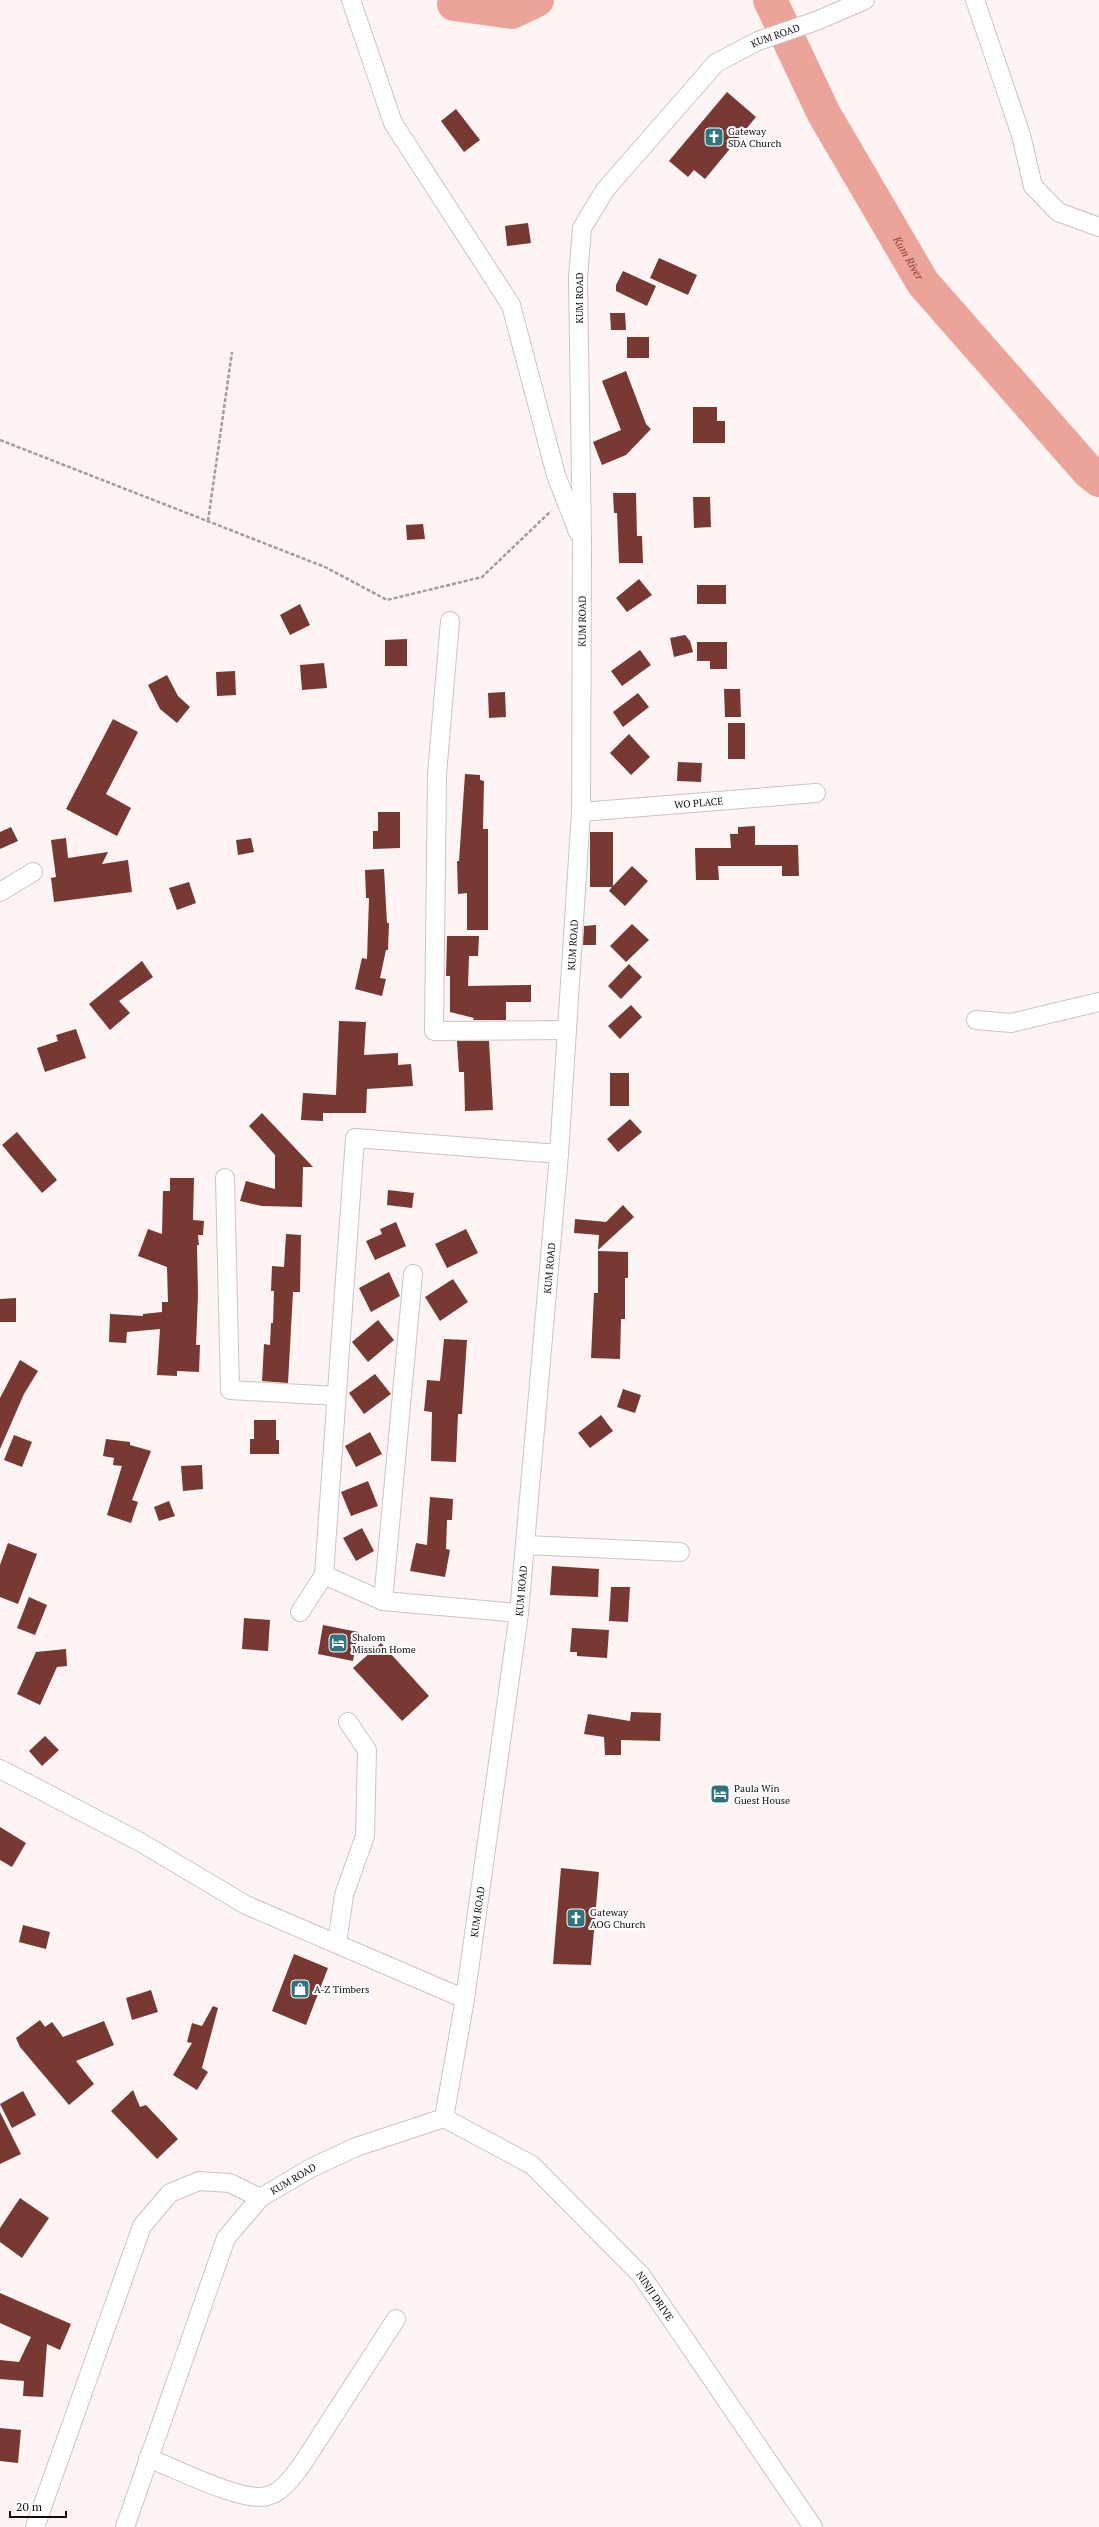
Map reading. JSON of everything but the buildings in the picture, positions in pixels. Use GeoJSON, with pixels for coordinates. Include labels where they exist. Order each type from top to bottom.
{"type":"FeatureCollection","features":[{"type":"Feature","properties":{"kind":"street"},"geometry":{"type":"LineString","coordinates":[[351,0],[393,123],[511,305],[556,475],[582,544]]}},
{"type":"Feature","properties":{"kind":"street","name":"KUM ROAD"},"geometry":{"type":"LineString","coordinates":[[125,2527],[226,2238],[260,2198],[311,2168],[356,2147],[444,2118],[465,1999],[519,1612],[559,1154],[581,812],[582,544],[578,278],[582,228],[605,190],[716,63],[758,41],[816,21],[865,0]]}},
{"type":"Feature","properties":{"kind":"street"},"geometry":{"type":"LineString","coordinates":[[975,0],[1021,135],[1033,186],[1058,212],[1099,227]]}},
{"type":"Feature","properties":{"kind":"street"},"geometry":{"type":"LineString","coordinates":[[450,621],[437,774],[434,1031],[567,1030]]}},
{"type":"Feature","properties":{"kind":"street","name":"WO PLACE"},"geometry":{"type":"LineString","coordinates":[[581,812],[816,793]]}},
{"type":"Feature","properties":{"kind":"street"},"geometry":{"type":"LineString","coordinates":[[0,892],[33,872]]}},
{"type":"Feature","properties":{"kind":"street"},"geometry":{"type":"LineString","coordinates":[[976,1020],[1011,1023],[1099,1002]]}},
{"type":"Feature","properties":{"kind":"street"},"geometry":{"type":"LineString","coordinates":[[300,1612],[324,1575],[355,1138],[559,1154]]}},
{"type":"Feature","properties":{"kind":"street"},"geometry":{"type":"LineString","coordinates":[[225,1178],[230,1390],[336,1396]]}},
{"type":"Feature","properties":{"kind":"street"},"geometry":{"type":"LineString","coordinates":[[383,1601],[413,1274]]}},
{"type":"Feature","properties":{"kind":"street"},"geometry":{"type":"LineString","coordinates":[[525,1545],[680,1552]]}},
{"type":"Feature","properties":{"kind":"street"},"geometry":{"type":"LineString","coordinates":[[324,1575],[383,1601],[519,1612]]}},
{"type":"Feature","properties":{"kind":"street"},"geometry":{"type":"LineString","coordinates":[[337,1943],[344,1895],[365,1836],[367,1750],[348,1722]]}},
{"type":"Feature","properties":{"kind":"street"},"geometry":{"type":"LineString","coordinates":[[0,1769],[140,1842],[246,1905],[465,1999]]}},
{"type":"Feature","properties":{"kind":"street","name":"NINJI DRIVE"},"geometry":{"type":"LineString","coordinates":[[444,2118],[532,2165],[641,2275],[813,2527]]}},
{"type":"Feature","properties":{"kind":"street"},"geometry":{"type":"LineString","coordinates":[[36,2527],[142,2226],[170,2193],[199,2181],[230,2183],[260,2198]]}},
{"type":"Feature","properties":{"kind":"street"},"geometry":{"type":"LineString","coordinates":[[148,2458],[245,2496],[268,2496],[287,2483],[301,2466],[396,2319]]}},
{"type":"Feature","properties":{"kind":"path"},"geometry":{"type":"LineString","coordinates":[[208,521],[232,352]]}},
{"type":"Feature","properties":{"kind":"path"},"geometry":{"type":"LineString","coordinates":[[0,440],[325,567],[387,600],[482,577],[565,498]]}},
{"type":"Feature","properties":{"kind":"waterway","name":"Kum River"},"geometry":{"type":"LineString","coordinates":[[455,0],[454,4],[512,12],[537,0]]}},
{"type":"Feature","properties":{"kind":"waterway","name":"Kum River"},"geometry":{"type":"LineString","coordinates":[[770,0],[824,114],[923,283],[1089,472],[1099,480]]}},
{"type":"Feature","properties":{"kind":"place","name":"Gateway SDA Church"},"geometry":{"type":"Point","coordinates":[714,137]}},
{"type":"Feature","properties":{"kind":"place","name":"Shalom Mission Home"},"geometry":{"type":"Point","coordinates":[338,1643]}},
{"type":"Feature","properties":{"kind":"place","name":"Paula Win Guest House"},"geometry":{"type":"Point","coordinates":[720,1794]}},
{"type":"Feature","properties":{"kind":"place","name":"Gateway AOG Church"},"geometry":{"type":"Point","coordinates":[576,1918]}},
{"type":"Feature","properties":{"kind":"place","name":"A-Z Timbers"},"geometry":{"type":"Point","coordinates":[300,1989]}}]}
